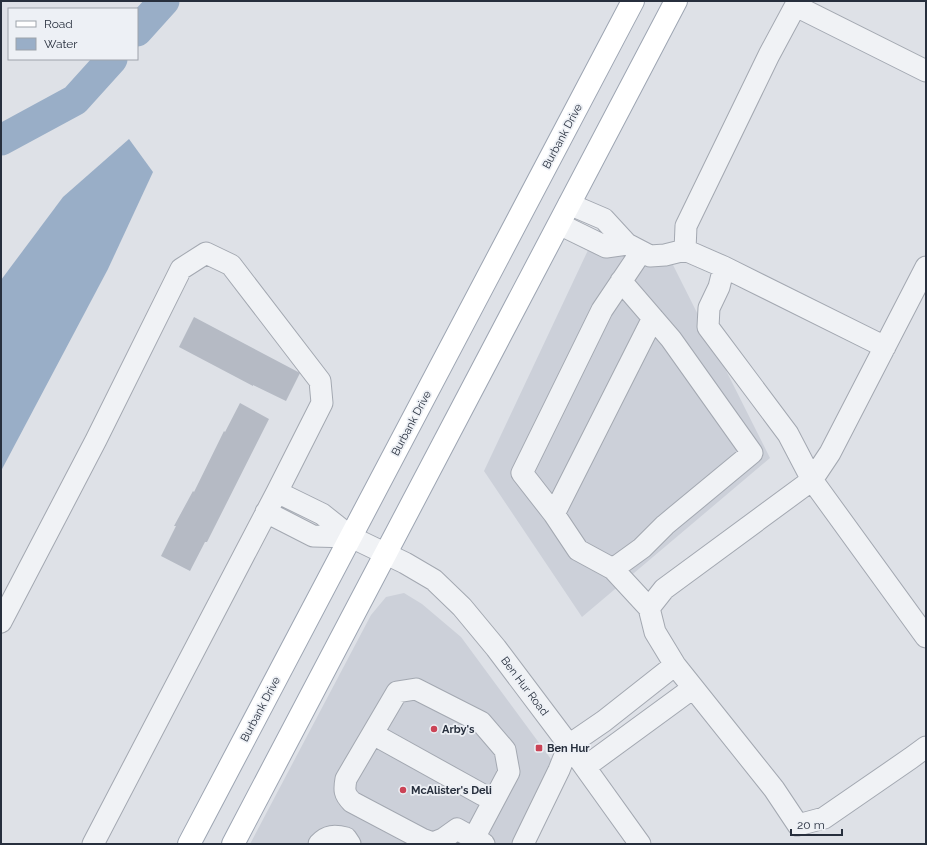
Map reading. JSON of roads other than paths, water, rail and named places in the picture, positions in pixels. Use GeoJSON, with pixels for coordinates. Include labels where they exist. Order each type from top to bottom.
{"type":"FeatureCollection","features":[{"type":"Feature","properties":{"kind":"main road","name":"Burbank Drive"},"geometry":{"type":"LineString","coordinates":[[189,844],[633,1]]}},
{"type":"Feature","properties":{"kind":"main road"},"geometry":{"type":"LineString","coordinates":[[233,844],[676,1]]}},
{"type":"Feature","properties":{"kind":"street"},"geometry":{"type":"LineString","coordinates":[[685,250],[686,226],[769,55],[797,4],[926,71]]}},
{"type":"Feature","properties":{"kind":"street"},"geometry":{"type":"LineString","coordinates":[[569,204],[604,219],[634,248],[650,256],[665,255],[685,250],[724,267],[885,347]]}},
{"type":"Feature","properties":{"kind":"street"},"geometry":{"type":"LineString","coordinates":[[559,224],[606,247],[634,248]]}},
{"type":"Feature","properties":{"kind":"street"},"geometry":{"type":"LineString","coordinates":[[634,248],[622,281],[602,310],[522,473],[554,514],[578,550],[613,569],[649,608],[655,632],[675,665],[774,789],[798,825],[824,818],[926,747]]}},
{"type":"Feature","properties":{"kind":"street"},"geometry":{"type":"LineString","coordinates":[[1,622],[96,440],[181,269],[206,254],[231,265],[320,381],[322,403],[93,844]]}},
{"type":"Feature","properties":{"kind":"street"},"geometry":{"type":"LineString","coordinates":[[724,267],[719,287],[709,308],[708,327],[788,434],[812,480],[926,637]]}},
{"type":"Feature","properties":{"kind":"street"},"geometry":{"type":"LineString","coordinates":[[649,608],[664,589],[812,480],[830,453],[926,267]]}},
{"type":"Feature","properties":{"kind":"street"},"geometry":{"type":"LineString","coordinates":[[613,569],[642,548],[665,525],[752,454],[671,339],[622,281]]}},
{"type":"Feature","properties":{"kind":"street"},"geometry":{"type":"LineString","coordinates":[[554,514],[653,318]]}},
{"type":"Feature","properties":{"kind":"street"},"geometry":{"type":"LineString","coordinates":[[277,492],[322,514],[351,537]]}},
{"type":"Feature","properties":{"kind":"street"},"geometry":{"type":"LineString","coordinates":[[266,512],[313,536],[351,537]]}},
{"type":"Feature","properties":{"kind":"street","name":"Ben Hur Road"},"geometry":{"type":"LineString","coordinates":[[351,537],[386,553],[434,580],[462,607],[496,648],[569,745],[640,844]]}},
{"type":"Feature","properties":{"kind":"street"},"geometry":{"type":"LineString","coordinates":[[523,844],[559,770],[569,745],[675,665]]}},
{"type":"Feature","properties":{"kind":"street"},"geometry":{"type":"LineString","coordinates":[[585,768],[693,688]]}},
{"type":"Feature","properties":{"kind":"street"},"geometry":{"type":"LineString","coordinates":[[416,689],[481,722],[505,750],[509,772],[474,838],[457,829],[443,839],[433,843],[422,839],[352,802],[346,797],[344,788],[346,779],[397,692],[416,689]]}},
{"type":"Feature","properties":{"kind":"street"},"geometry":{"type":"LineString","coordinates":[[373,734],[483,795]]}},
{"type":"Feature","properties":{"kind":"street"},"geometry":{"type":"LineString","coordinates":[[474,838],[483,795],[498,770],[507,762]]}},
{"type":"Feature","properties":{"kind":"street"},"geometry":{"type":"LineString","coordinates":[[319,844],[322,840],[330,836],[339,836],[346,838],[350,844]]}},
{"type":"Feature","properties":{"kind":"water"},"geometry":{"type":"Polygon","coordinates":[[[129,139],[153,172],[108,269],[1,471],[1,280],[63,197],[129,139]]]}},
{"type":"Feature","properties":{"kind":"waterway"},"geometry":{"type":"LineString","coordinates":[[138,30],[164,1]]}},
{"type":"Feature","properties":{"kind":"waterway"},"geometry":{"type":"LineString","coordinates":[[1,140],[75,100],[111,60]]}},
{"type":"Feature","properties":{"kind":"place","name":"Arby's"},"geometry":{"type":"Point","coordinates":[434,729]}},
{"type":"Feature","properties":{"kind":"place","name":"Ben Hur"},"geometry":{"type":"Point","coordinates":[539,748]}},
{"type":"Feature","properties":{"kind":"place","name":"McAlister's Deli"},"geometry":{"type":"Point","coordinates":[403,790]}}]}
